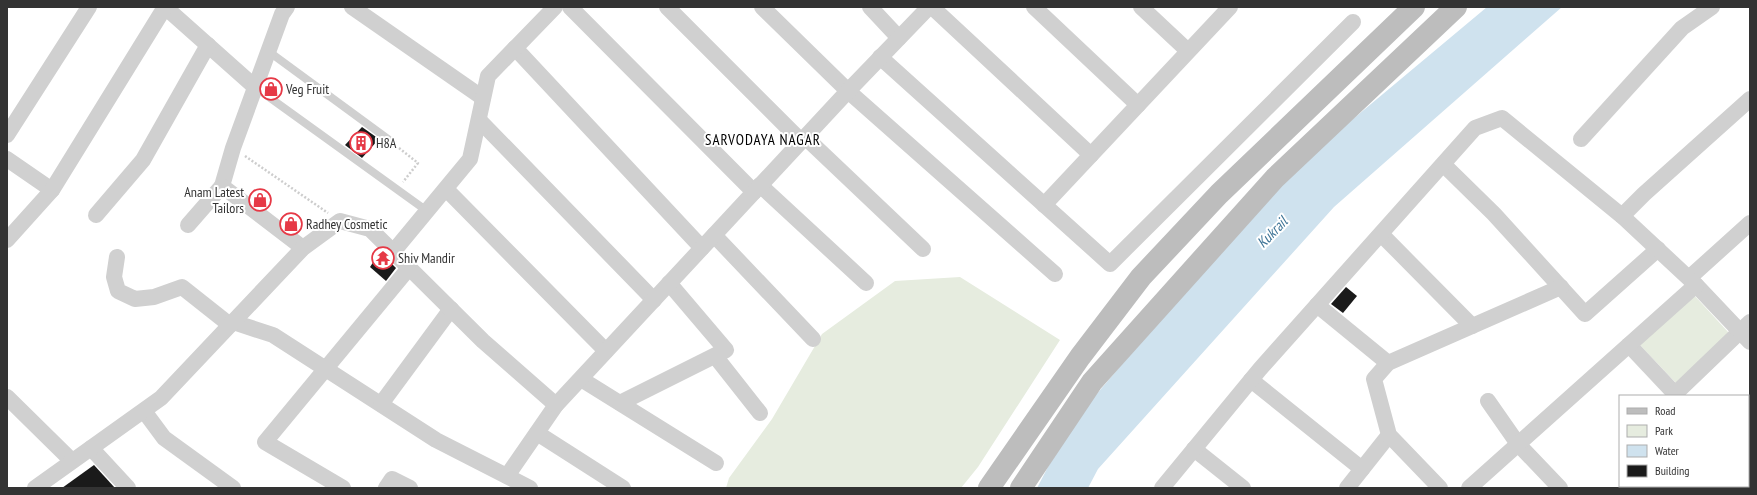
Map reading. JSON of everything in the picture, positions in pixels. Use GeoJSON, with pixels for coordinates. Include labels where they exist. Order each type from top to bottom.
{"type":"FeatureCollection","features":[{"type":"Feature","properties":{"kind":"street"},"geometry":{"type":"LineString","coordinates":[[7,135],[89,7]]}},
{"type":"Feature","properties":{"kind":"street"},"geometry":{"type":"LineString","coordinates":[[7,240],[52,190],[165,7],[256,87]]}},
{"type":"Feature","properties":{"kind":"street"},"geometry":{"type":"LineString","coordinates":[[188,225],[222,186],[233,148],[268,51],[286,7]]}},
{"type":"Feature","properties":{"kind":"street"},"geometry":{"type":"LineString","coordinates":[[352,7],[484,98]]}},
{"type":"Feature","properties":{"kind":"street"},"geometry":{"type":"LineString","coordinates":[[393,252],[470,160],[488,76],[554,7]]}},
{"type":"Feature","properties":{"kind":"street"},"geometry":{"type":"LineString","coordinates":[[570,7],[757,189],[866,283]]}},
{"type":"Feature","properties":{"kind":"street"},"geometry":{"type":"LineString","coordinates":[[667,7],[803,139],[923,249]]}},
{"type":"Feature","properties":{"kind":"street"},"geometry":{"type":"LineString","coordinates":[[762,7],[848,91],[1055,274]]}},
{"type":"Feature","properties":{"kind":"street"},"geometry":{"type":"LineString","coordinates":[[870,7],[899,38]]}},
{"type":"Feature","properties":{"kind":"street"},"geometry":{"type":"LineString","coordinates":[[507,476],[556,406],[803,139],[929,7]]}},
{"type":"Feature","properties":{"kind":"street"},"geometry":{"type":"LineString","coordinates":[[932,7],[1091,156]]}},
{"type":"Feature","properties":{"kind":"street"},"geometry":{"type":"LineString","coordinates":[[1034,7],[1138,105]]}},
{"type":"Feature","properties":{"kind":"street"},"geometry":{"type":"LineString","coordinates":[[1142,7],[1188,51]]}},
{"type":"Feature","properties":{"kind":"street"},"geometry":{"type":"LineString","coordinates":[[1044,205],[1230,7]]}},
{"type":"Feature","properties":{"kind":"street"},"geometry":{"type":"LineString","coordinates":[[989,488],[1080,357],[1141,277],[1219,194],[1414,7]]}},
{"type":"Feature","properties":{"kind":"street"},"geometry":{"type":"LineString","coordinates":[[1021,488],[1092,382],[1275,178],[1456,7]]}},
{"type":"Feature","properties":{"kind":"street"},"geometry":{"type":"LineString","coordinates":[[1581,139],[1682,28],[1712,7]]}},
{"type":"Feature","properties":{"kind":"street"},"geometry":{"type":"LineString","coordinates":[[880,57],[1110,264],[1353,22]]}},
{"type":"Feature","properties":{"kind":"street"},"geometry":{"type":"LineString","coordinates":[[96,215],[143,160],[208,45]]}},
{"type":"Feature","properties":{"kind":"street"},"geometry":{"type":"LineString","coordinates":[[515,48],[702,248]]}},
{"type":"Feature","properties":{"kind":"street"},"geometry":{"type":"LineString","coordinates":[[1622,216],[1644,194],[1750,99]]}},
{"type":"Feature","properties":{"kind":"street"},"geometry":{"type":"LineString","coordinates":[[1162,488],[1251,380],[1444,165],[1475,128],[1502,118],[1622,216],[1746,332],[1676,395],[1629,345]]}},
{"type":"Feature","properties":{"kind":"street"},"geometry":{"type":"LineString","coordinates":[[479,120],[654,300]]}},
{"type":"Feature","properties":{"kind":"street"},"geometry":{"type":"LineString","coordinates":[[7,159],[52,190]]}},
{"type":"Feature","properties":{"kind":"street"},"geometry":{"type":"LineString","coordinates":[[1444,165],[1494,214],[1585,314],[1658,249]]}},
{"type":"Feature","properties":{"kind":"street"},"geometry":{"type":"LineString","coordinates":[[222,186],[303,248]]}},
{"type":"Feature","properties":{"kind":"street"},"geometry":{"type":"LineString","coordinates":[[446,189],[606,351]]}},
{"type":"Feature","properties":{"kind":"street"},"geometry":{"type":"LineString","coordinates":[[35,488],[161,398],[303,248],[340,221],[370,229],[484,341],[556,406]]}},
{"type":"Feature","properties":{"kind":"street"},"geometry":{"type":"LineString","coordinates":[[1469,488],[1629,345],[1750,223]]}},
{"type":"Feature","properties":{"kind":"street"},"geometry":{"type":"LineString","coordinates":[[1381,234],[1472,326]]}},
{"type":"Feature","properties":{"kind":"street"},"geometry":{"type":"LineString","coordinates":[[714,235],[812,339]]}},
{"type":"Feature","properties":{"kind":"street"},"geometry":{"type":"LineString","coordinates":[[117,257],[114,277],[118,291],[135,299],[154,297],[182,287],[232,324],[273,335],[436,440],[530,488]]}},
{"type":"Feature","properties":{"kind":"street"},"geometry":{"type":"LineString","coordinates":[[344,488],[265,442],[409,268]]}},
{"type":"Feature","properties":{"kind":"street"},"geometry":{"type":"LineString","coordinates":[[620,403],[726,350],[669,283]]}},
{"type":"Feature","properties":{"kind":"street"},"geometry":{"type":"LineString","coordinates":[[1440,488],[1389,435],[1374,379],[1388,363],[1561,287]]}},
{"type":"Feature","properties":{"kind":"street"},"geometry":{"type":"LineString","coordinates":[[1317,305],[1388,363]]}},
{"type":"Feature","properties":{"kind":"street"},"geometry":{"type":"LineString","coordinates":[[381,404],[451,309]]}},
{"type":"Feature","properties":{"kind":"street"},"geometry":{"type":"LineString","coordinates":[[715,356],[760,413]]}},
{"type":"Feature","properties":{"kind":"street"},"geometry":{"type":"LineString","coordinates":[[581,379],[716,463]]}},
{"type":"Feature","properties":{"kind":"street"},"geometry":{"type":"LineString","coordinates":[[1251,380],[1362,469]]}},
{"type":"Feature","properties":{"kind":"street"},"geometry":{"type":"LineString","coordinates":[[7,397],[72,461]]}},
{"type":"Feature","properties":{"kind":"street"},"geometry":{"type":"LineString","coordinates":[[1488,401],[1518,444],[1560,488]]}},
{"type":"Feature","properties":{"kind":"street"},"geometry":{"type":"LineString","coordinates":[[144,411],[164,438],[233,488]]}},
{"type":"Feature","properties":{"kind":"street"},"geometry":{"type":"LineString","coordinates":[[536,433],[623,488]]}},
{"type":"Feature","properties":{"kind":"street"},"geometry":{"type":"LineString","coordinates":[[1348,488],[1389,435]]}},
{"type":"Feature","properties":{"kind":"street"},"geometry":{"type":"LineString","coordinates":[[91,448],[128,488]]}},
{"type":"Feature","properties":{"kind":"street"},"geometry":{"type":"LineString","coordinates":[[1194,449],[1243,488]]}},
{"type":"Feature","properties":{"kind":"street"},"geometry":{"type":"LineString","coordinates":[[386,488],[392,479],[410,488]]}},
{"type":"Feature","properties":{"kind":"lane"},"geometry":{"type":"LineString","coordinates":[[268,51],[392,142]]}},
{"type":"Feature","properties":{"kind":"lane"},"geometry":{"type":"LineString","coordinates":[[256,87],[427,211]]}},
{"type":"Feature","properties":{"kind":"path"},"geometry":{"type":"LineString","coordinates":[[392,142],[418,163],[397,190]]}},
{"type":"Feature","properties":{"kind":"path"},"geometry":{"type":"LineString","coordinates":[[233,148],[340,221]]}},
{"type":"Feature","properties":{"kind":"green space"},"geometry":{"type":"Polygon","coordinates":[[[960,277],[1060,340],[978,467],[961,488],[726,488],[729,478],[772,419],[822,334],[895,281],[960,277]]]}},
{"type":"Feature","properties":{"kind":"green space"},"geometry":{"type":"Polygon","coordinates":[[[1693,294],[1729,333],[1676,383],[1639,344],[1693,294]]]}},
{"type":"Feature","properties":{"kind":"water","name":"Kukrail"},"geometry":{"type":"Polygon","coordinates":[[[1487,7],[1562,7],[1334,207],[1098,469],[1088,488],[1037,488],[1049,465],[1089,403],[1187,288],[1304,160],[1487,7]]]}},
{"type":"Feature","properties":{"kind":"building","name":"H8A"},"geometry":{"type":"Polygon","coordinates":[[[362,127],[379,139],[362,158],[345,145],[362,127]]]}},
{"type":"Feature","properties":{"kind":"building","name":"Shiv Mandir"},"geometry":{"type":"Polygon","coordinates":[[[380,252],[396,268],[386,281],[370,267],[380,252]]]}},
{"type":"Feature","properties":{"kind":"building"},"geometry":{"type":"Polygon","coordinates":[[[1346,287],[1357,296],[1343,313],[1331,304],[1346,287]]]}},
{"type":"Feature","properties":{"kind":"building"},"geometry":{"type":"Polygon","coordinates":[[[94,465],[115,488],[62,488],[94,465]]]}},
{"type":"Feature","properties":{"kind":"place","name":"Veg Fruit"},"geometry":{"type":"Point","coordinates":[271,89]}},
{"type":"Feature","properties":{"kind":"place","name":"H8A"},"geometry":{"type":"Point","coordinates":[361,143]}},
{"type":"Feature","properties":{"kind":"place","name":"Anam Latest Tailors"},"geometry":{"type":"Point","coordinates":[260,200]}},
{"type":"Feature","properties":{"kind":"place","name":"Radhey Cosmetic"},"geometry":{"type":"Point","coordinates":[291,224]}},
{"type":"Feature","properties":{"kind":"place","name":"Shiv Mandir"},"geometry":{"type":"Point","coordinates":[383,258]}},
{"type":"Feature","properties":{"kind":"district","name":"SARVODAYA NAGAR"},"geometry":{"type":"Point","coordinates":[763,139]}}]}
